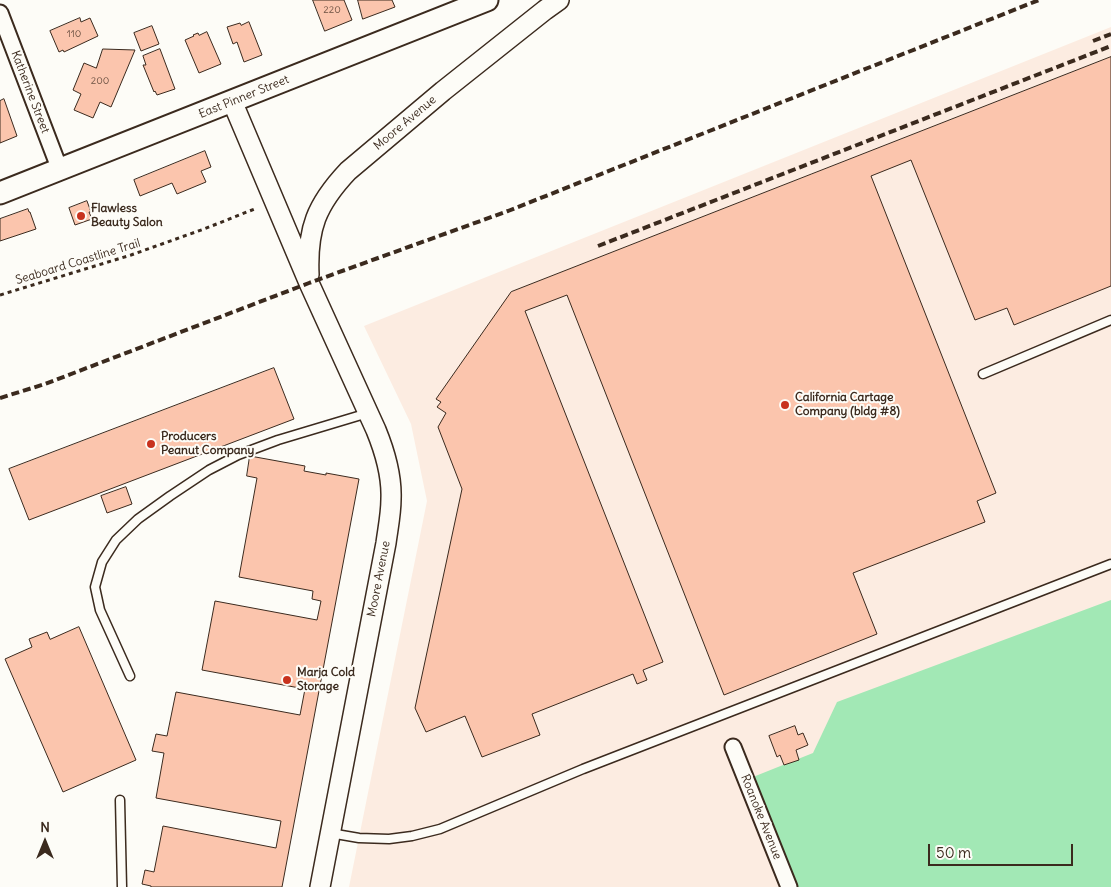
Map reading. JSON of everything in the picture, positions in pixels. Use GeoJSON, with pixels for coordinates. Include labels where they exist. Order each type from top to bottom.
{"type":"FeatureCollection","features":[{"type":"Feature","properties":{"kind":"main road","name":"East Pinner Street"},"geometry":{"type":"LineString","coordinates":[[0,194],[488,0]]}},
{"type":"Feature","properties":{"kind":"street","name":"Moore Avenue"},"geometry":{"type":"LineString","coordinates":[[309,283],[309,244],[314,221],[322,204],[335,185],[348,171],[444,91],[544,10],[560,0]]}},
{"type":"Feature","properties":{"kind":"street","name":"Katherine Street"},"geometry":{"type":"LineString","coordinates":[[0,13],[60,170]]}},
{"type":"Feature","properties":{"kind":"street","name":"Moore Avenue"},"geometry":{"type":"LineString","coordinates":[[232,102],[309,283],[368,413],[385,453],[390,473],[391,498],[384,552],[320,887]]}},
{"type":"Feature","properties":{"kind":"street","name":"Roanoke Avenue"},"geometry":{"type":"LineString","coordinates":[[733,747],[789,887]]}},
{"type":"Feature","properties":{"kind":"lane"},"geometry":{"type":"LineString","coordinates":[[983,374],[1111,320]]}},
{"type":"Feature","properties":{"kind":"lane"},"geometry":{"type":"LineString","coordinates":[[130,676],[100,610],[95,587],[102,562],[116,540],[138,519],[170,496],[209,470],[238,455],[278,440],[368,413]]}},
{"type":"Feature","properties":{"kind":"lane"},"geometry":{"type":"LineString","coordinates":[[330,833],[359,838],[388,839],[412,836],[440,829],[583,769],[1111,564]]}},
{"type":"Feature","properties":{"kind":"lane"},"geometry":{"type":"LineString","coordinates":[[120,800],[122,887]]}},
{"type":"Feature","properties":{"kind":"path","name":"Seaboard Coastline Trail"},"geometry":{"type":"LineString","coordinates":[[0,295],[132,255],[274,201]]}},
{"type":"Feature","properties":{"kind":"shaded area"},"geometry":{"type":"Polygon","coordinates":[[[1111,27],[1111,887],[349,887],[427,501],[411,424],[364,326],[1111,27]]]}},
{"type":"Feature","properties":{"kind":"green space"},"geometry":{"type":"Polygon","coordinates":[[[1111,600],[1111,887],[797,887],[753,777],[813,753],[837,702],[1111,600]]]}},
{"type":"Feature","properties":{"kind":"building"},"geometry":{"type":"Polygon","coordinates":[[[313,0],[344,0],[352,20],[325,31],[313,0]]]}},
{"type":"Feature","properties":{"kind":"building"},"geometry":{"type":"Polygon","coordinates":[[[358,0],[392,0],[395,7],[363,19],[358,0]]]}},
{"type":"Feature","properties":{"kind":"building"},"geometry":{"type":"Polygon","coordinates":[[[80,18],[81,22],[90,18],[98,36],[64,52],[63,50],[59,52],[50,31],[80,18]]]}},
{"type":"Feature","properties":{"kind":"building"},"geometry":{"type":"Polygon","coordinates":[[[249,22],[262,55],[244,62],[237,42],[233,44],[227,27],[249,22]]]}},
{"type":"Feature","properties":{"kind":"building"},"geometry":{"type":"Polygon","coordinates":[[[152,26],[159,44],[141,51],[134,33],[152,26]]]}},
{"type":"Feature","properties":{"kind":"building"},"geometry":{"type":"Polygon","coordinates":[[[207,32],[221,64],[199,73],[185,40],[198,33],[199,35],[207,32]]]}},
{"type":"Feature","properties":{"kind":"building"},"geometry":{"type":"Polygon","coordinates":[[[103,49],[135,50],[111,107],[100,102],[93,118],[74,110],[81,94],[73,90],[84,63],[96,68],[103,49]]]}},
{"type":"Feature","properties":{"kind":"building"},"geometry":{"type":"Polygon","coordinates":[[[160,49],[175,89],[157,95],[143,65],[146,65],[143,56],[160,49]]]}},
{"type":"Feature","properties":{"kind":"building","name":"California Cartage Company (bldg #8)"},"geometry":{"type":"Polygon","coordinates":[[[1111,57],[1111,286],[1014,325],[1007,308],[975,320],[911,160],[871,176],[996,493],[977,501],[985,522],[853,573],[877,634],[724,695],[567,295],[525,311],[663,662],[643,670],[647,680],[637,684],[633,674],[532,714],[540,735],[482,757],[465,716],[426,732],[415,708],[462,489],[438,427],[446,413],[437,407],[441,402],[436,399],[511,292],[1111,57]]]}},
{"type":"Feature","properties":{"kind":"building"},"geometry":{"type":"Polygon","coordinates":[[[4,99],[17,136],[0,143],[0,101],[4,99]]]}},
{"type":"Feature","properties":{"kind":"building"},"geometry":{"type":"Polygon","coordinates":[[[205,151],[211,167],[201,171],[206,182],[177,194],[172,183],[140,196],[134,180],[205,151]]]}},
{"type":"Feature","properties":{"kind":"building","name":"Flawless Beauty Salon"},"geometry":{"type":"Polygon","coordinates":[[[87,201],[92,219],[75,225],[69,208],[87,201]]]}},
{"type":"Feature","properties":{"kind":"building"},"geometry":{"type":"Polygon","coordinates":[[[28,209],[36,229],[0,241],[0,219],[28,209]]]}},
{"type":"Feature","properties":{"kind":"building","name":"Producers Peanut Company"},"geometry":{"type":"Polygon","coordinates":[[[274,368],[294,419],[29,520],[9,469],[274,368]]]}},
{"type":"Feature","properties":{"kind":"building","name":"Marja Cold Storage"},"geometry":{"type":"Polygon","coordinates":[[[250,456],[305,466],[304,471],[359,479],[282,887],[151,887],[142,884],[145,870],[154,872],[163,826],[276,848],[281,821],[156,798],[164,753],[152,751],[156,734],[167,736],[176,692],[300,715],[305,689],[202,670],[215,601],[317,620],[321,601],[312,599],[313,591],[239,577],[257,478],[247,476],[250,456]]]}},
{"type":"Feature","properties":{"kind":"building"},"geometry":{"type":"Polygon","coordinates":[[[126,487],[132,504],[107,513],[101,496],[126,487]]]}},
{"type":"Feature","properties":{"kind":"building"},"geometry":{"type":"Polygon","coordinates":[[[79,627],[136,760],[63,792],[5,659],[32,647],[29,639],[47,632],[50,639],[79,627]]]}},
{"type":"Feature","properties":{"kind":"building"},"geometry":{"type":"Polygon","coordinates":[[[795,726],[798,735],[803,733],[808,745],[796,750],[799,760],[784,765],[780,755],[777,757],[769,736],[795,726]]]}},
{"type":"Feature","properties":{"kind":"railway"},"geometry":{"type":"LineString","coordinates":[[0,398],[45,384],[309,283],[508,211],[1039,0]]}},
{"type":"Feature","properties":{"kind":"railway"},"geometry":{"type":"LineString","coordinates":[[1093,41],[1111,34]]}},
{"type":"Feature","properties":{"kind":"railway"},"geometry":{"type":"LineString","coordinates":[[598,246],[1111,46]]}},
{"type":"Feature","properties":{"kind":"place","name":"Flawless Beauty Salon"},"geometry":{"type":"Point","coordinates":[81,216]}},
{"type":"Feature","properties":{"kind":"place","name":"California Cartage Company (bldg #8)"},"geometry":{"type":"Point","coordinates":[785,405]}},
{"type":"Feature","properties":{"kind":"place","name":"Producers Peanut Company"},"geometry":{"type":"Point","coordinates":[151,444]}},
{"type":"Feature","properties":{"kind":"place","name":"Marja Cold Storage"},"geometry":{"type":"Point","coordinates":[287,680]}}]}
